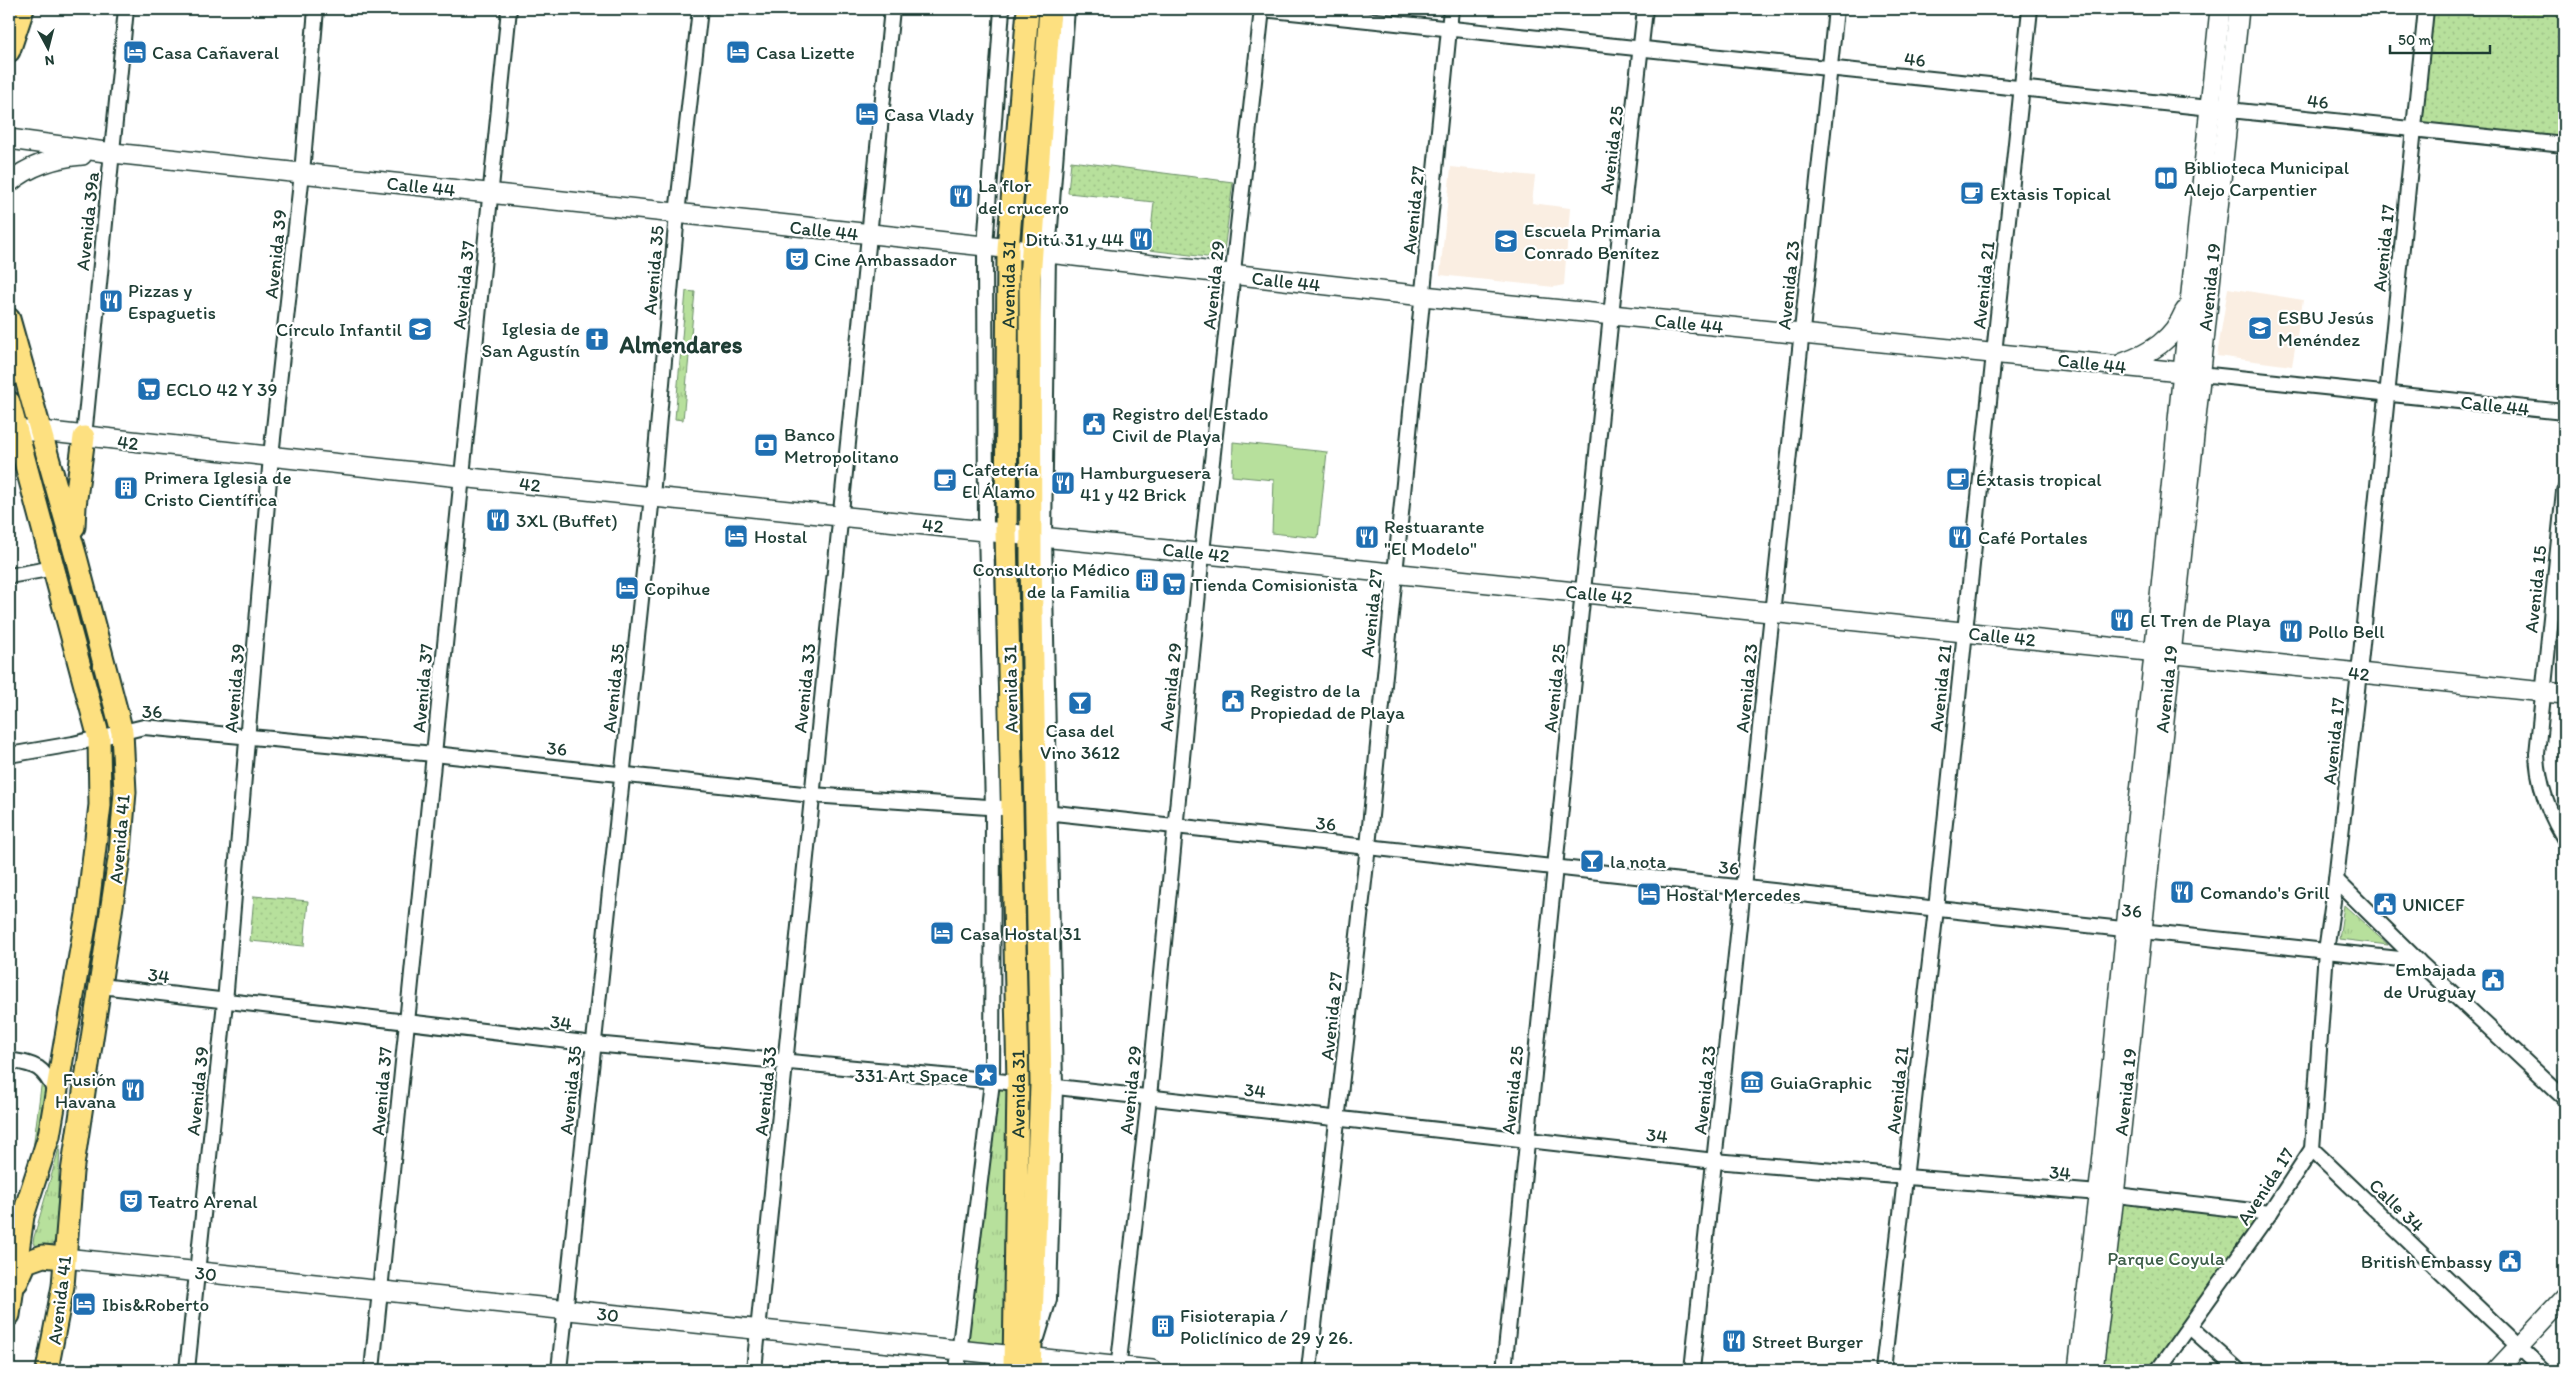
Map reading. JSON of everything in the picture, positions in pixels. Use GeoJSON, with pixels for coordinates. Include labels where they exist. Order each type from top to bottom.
{"type":"FeatureCollection","features":[{"type":"Feature","properties":{"kind":"main road"},"geometry":{"type":"LineString","coordinates":[[9,51],[23,9]]}},
{"type":"Feature","properties":{"kind":"main road","name":"Avenida 31"},"geometry":{"type":"LineString","coordinates":[[1022,1364],[1018,1083],[1003,808],[996,531],[1008,249],[1028,9]]}},
{"type":"Feature","properties":{"kind":"main road","name":"Avenida 31"},"geometry":{"type":"LineString","coordinates":[[1022,1364],[1048,1086],[1038,536],[1040,252],[1050,9]]}},
{"type":"Feature","properties":{"kind":"main road","name":"Avenida 19"},"geometry":{"type":"LineString","coordinates":[[2191,373],[2191,298],[2220,9]]}},
{"type":"Feature","properties":{"kind":"main road","name":"Avenida 19"},"geometry":{"type":"LineString","coordinates":[[2093,1370],[2107,1195],[2191,373],[2229,110],[2239,9]]}},
{"type":"Feature","properties":{"kind":"main road","name":"Calle 44"},"geometry":{"type":"LineString","coordinates":[[9,139],[113,153],[1040,252],[1423,296],[2191,373]]}},
{"type":"Feature","properties":{"kind":"main road"},"geometry":{"type":"LineString","coordinates":[[9,183],[17,175],[64,156],[113,153]]}},
{"type":"Feature","properties":{"kind":"main road"},"geometry":{"type":"LineString","coordinates":[[2117,365],[2145,356],[2168,339],[2181,321],[2191,298]]}},
{"type":"Feature","properties":{"kind":"main road","name":"Avenida 41"},"geometry":{"type":"LineString","coordinates":[[9,319],[76,557],[122,732],[125,792],[120,852],[72,1172],[64,1258],[64,1286],[49,1367]]}},
{"type":"Feature","properties":{"kind":"main road","name":"Avenida 41"},"geometry":{"type":"LineString","coordinates":[[9,402],[12,429],[54,568],[99,738],[100,805],[87,914],[55,1091],[49,1136],[23,1216],[9,1315]]}},
{"type":"Feature","properties":{"kind":"main road","name":"42"},"geometry":{"type":"LineString","coordinates":[[12,429],[1038,536]]}},
{"type":"Feature","properties":{"kind":"main road"},"geometry":{"type":"LineString","coordinates":[[76,557],[75,506],[84,437]]}},
{"type":"Feature","properties":{"kind":"main road","name":"Calle 42"},"geometry":{"type":"LineString","coordinates":[[1038,536],[2162,652]]}},
{"type":"Feature","properties":{"kind":"main road","name":"42"},"geometry":{"type":"LineString","coordinates":[[2162,652],[2564,694]]}},
{"type":"Feature","properties":{"kind":"main road","name":"Avenida 19"},"geometry":{"type":"LineString","coordinates":[[2078,1370],[2107,1195]]}},
{"type":"Feature","properties":{"kind":"main road"},"geometry":{"type":"LineString","coordinates":[[13,1293],[26,1262],[43,1256],[64,1258]]}},
{"type":"Feature","properties":{"kind":"main road","name":"30"},"geometry":{"type":"LineString","coordinates":[[64,1258],[959,1350],[1022,1364],[1152,1370]]}},
{"type":"Feature","properties":{"kind":"main road"},"geometry":{"type":"LineString","coordinates":[[2497,1370],[2564,1298]]}},
{"type":"Feature","properties":{"kind":"street","name":"Avenida 39a"},"geometry":{"type":"LineString","coordinates":[[84,437],[126,9]]}},
{"type":"Feature","properties":{"kind":"street","name":"Avenida 39"},"geometry":{"type":"LineString","coordinates":[[188,1370],[249,738],[271,456],[302,173],[316,9]]}},
{"type":"Feature","properties":{"kind":"street","name":"Avenida 37"},"geometry":{"type":"LineString","coordinates":[[372,1370],[460,477],[492,194],[509,9]]}},
{"type":"Feature","properties":{"kind":"street","name":"Avenida 35"},"geometry":{"type":"LineString","coordinates":[[559,1370],[652,496],[677,214],[700,9]]}},
{"type":"Feature","properties":{"kind":"street","name":"Avenida 33"},"geometry":{"type":"LineString","coordinates":[[754,1370],[787,1062],[812,795],[892,9]]}},
{"type":"Feature","properties":{"kind":"street","name":"Avenida 31"},"geometry":{"type":"LineString","coordinates":[[996,531],[984,247],[1002,9]]}},
{"type":"Feature","properties":{"kind":"street","name":"Avenida 31"},"geometry":{"type":"LineString","coordinates":[[1040,252],[1067,9]]}},
{"type":"Feature","properties":{"kind":"street","name":"46"},"geometry":{"type":"LineString","coordinates":[[1262,9],[2564,145]]}},
{"type":"Feature","properties":{"kind":"street","name":"Avenida 29"},"geometry":{"type":"LineString","coordinates":[[1118,1368],[1149,1097],[1202,552],[1262,9]]}},
{"type":"Feature","properties":{"kind":"street","name":"Avenida 27"},"geometry":{"type":"LineString","coordinates":[[1309,1370],[1368,846],[1452,9]]}},
{"type":"Feature","properties":{"kind":"street","name":"Avenida 25"},"geometry":{"type":"LineString","coordinates":[[1504,1370],[1525,1139],[1645,9]]}},
{"type":"Feature","properties":{"kind":"street","name":"Avenida 23"},"geometry":{"type":"LineString","coordinates":[[1692,1370],[1836,9]]}},
{"type":"Feature","properties":{"kind":"street","name":"Avenida 21"},"geometry":{"type":"LineString","coordinates":[[1884,1370],[1936,908],[2030,9]]}},
{"type":"Feature","properties":{"kind":"street","name":"Avenida 17"},"geometry":{"type":"LineString","coordinates":[[2158,1370],[2270,1213],[2312,1149],[2326,951],[2336,880],[2359,672],[2426,9]]}},
{"type":"Feature","properties":{"kind":"street","name":"Calle 44"},"geometry":{"type":"LineString","coordinates":[[2191,373],[2564,412]]}},
{"type":"Feature","properties":{"kind":"street","name":"Avenida 15"},"geometry":{"type":"LineString","coordinates":[[2564,491],[2536,754],[2537,770],[2548,806],[2564,838]]}},
{"type":"Feature","properties":{"kind":"street"},"geometry":{"type":"LineString","coordinates":[[9,576],[54,568]]}},
{"type":"Feature","properties":{"kind":"street","name":"36"},"geometry":{"type":"LineString","coordinates":[[9,755],[73,744],[144,727],[434,754],[812,795],[1003,808]]}},
{"type":"Feature","properties":{"kind":"street","name":"Avenida 31"},"geometry":{"type":"LineString","coordinates":[[957,1370],[992,1082],[1003,808]]}},
{"type":"Feature","properties":{"kind":"street","name":"36"},"geometry":{"type":"LineString","coordinates":[[1043,812],[2418,961]]}},
{"type":"Feature","properties":{"kind":"street"},"geometry":{"type":"LineString","coordinates":[[2336,880],[2418,961],[2564,1098]]}},
{"type":"Feature","properties":{"kind":"street","name":"34"},"geometry":{"type":"LineString","coordinates":[[101,986],[594,1044],[1018,1083]]}},
{"type":"Feature","properties":{"kind":"street"},"geometry":{"type":"LineString","coordinates":[[38,1066],[63,1045]]}},
{"type":"Feature","properties":{"kind":"street"},"geometry":{"type":"LineString","coordinates":[[9,1060],[38,1066],[44,1070],[55,1091]]}},
{"type":"Feature","properties":{"kind":"street","name":"34"},"geometry":{"type":"LineString","coordinates":[[1048,1086],[1715,1160],[2107,1195],[2270,1213]]}},
{"type":"Feature","properties":{"kind":"street","name":"Calle 34"},"geometry":{"type":"LineString","coordinates":[[2312,1149],[2543,1370]]}},
{"type":"Feature","properties":{"kind":"street"},"geometry":{"type":"LineString","coordinates":[[2190,1327],[2238,1370]]}},
{"type":"Feature","properties":{"kind":"shaded area","name":"Escuela Primaria Conrado Benítez"},"geometry":{"type":"Polygon","coordinates":[[[1451,167],[1535,176],[1532,203],[1570,208],[1564,285],[1554,287],[1440,275],[1451,167]]]}},
{"type":"Feature","properties":{"kind":"shaded area","name":"ESBU Jesús Menéndez"},"geometry":{"type":"Polygon","coordinates":[[[2228,288],[2303,300],[2292,366],[2217,356],[2228,288]]]}},
{"type":"Feature","properties":{"kind":"green space"},"geometry":{"type":"Polygon","coordinates":[[[1037,9],[1040,9],[1023,232],[1019,231],[1037,9]]]}},
{"type":"Feature","properties":{"kind":"green space"},"geometry":{"type":"Polygon","coordinates":[[[2426,9],[2564,9],[2564,145],[2414,130],[2426,9]]]}},
{"type":"Feature","properties":{"kind":"green space"},"geometry":{"type":"Polygon","coordinates":[[[1071,161],[1233,182],[1223,259],[1149,250],[1154,202],[1068,193],[1071,161]]]}},
{"type":"Feature","properties":{"kind":"green space"},"geometry":{"type":"Polygon","coordinates":[[[1016,270],[1021,270],[1022,518],[1017,518],[1016,270]]]}},
{"type":"Feature","properties":{"kind":"green space"},"geometry":{"type":"Polygon","coordinates":[[[686,291],[695,292],[683,420],[675,419],[686,291]]]}},
{"type":"Feature","properties":{"kind":"green space"},"geometry":{"type":"Polygon","coordinates":[[[1233,442],[1327,452],[1318,538],[1272,533],[1274,480],[1232,476],[1233,442]]]}},
{"type":"Feature","properties":{"kind":"green space"},"geometry":{"type":"Polygon","coordinates":[[[1016,549],[1022,549],[1032,1084],[1024,1349],[1016,549]]]}},
{"type":"Feature","properties":{"kind":"green space"},"geometry":{"type":"Polygon","coordinates":[[[254,896],[308,901],[304,946],[250,941],[254,896]]]}},
{"type":"Feature","properties":{"kind":"green space"},"geometry":{"type":"Polygon","coordinates":[[[2344,905],[2388,945],[2339,939],[2344,905]]]}},
{"type":"Feature","properties":{"kind":"green space"},"geometry":{"type":"Polygon","coordinates":[[[42,1079],[45,1089],[46,1118],[32,1157],[42,1079]]]}},
{"type":"Feature","properties":{"kind":"green space"},"geometry":{"type":"Polygon","coordinates":[[[1018,1083],[1015,1356],[959,1350],[992,1085],[1018,1083]]]}},
{"type":"Feature","properties":{"kind":"green space"},"geometry":{"type":"Polygon","coordinates":[[[60,1145],[56,1237],[53,1244],[47,1248],[38,1247],[33,1243],[34,1237],[60,1145]]]}},
{"type":"Feature","properties":{"kind":"green space","name":"Parque Coyula"},"geometry":{"type":"Polygon","coordinates":[[[2121,1200],[2261,1217],[2151,1370],[2100,1370],[2121,1200]]]}},
{"type":"Feature","properties":{"kind":"place","name":"Casa Cañaveral"},"geometry":{"type":"Point","coordinates":[135,52]}},
{"type":"Feature","properties":{"kind":"place","name":"Casa Lizette"},"geometry":{"type":"Point","coordinates":[738,52]}},
{"type":"Feature","properties":{"kind":"place","name":"Casa Vlady"},"geometry":{"type":"Point","coordinates":[867,114]}},
{"type":"Feature","properties":{"kind":"place","name":"Biblioteca Municipal Alejo Carpentier"},"geometry":{"type":"Point","coordinates":[2166,178]}},
{"type":"Feature","properties":{"kind":"place","name":"Extasis Topical"},"geometry":{"type":"Point","coordinates":[1972,193]}},
{"type":"Feature","properties":{"kind":"place","name":"La flor del crucero"},"geometry":{"type":"Point","coordinates":[961,196]}},
{"type":"Feature","properties":{"kind":"place","name":"Ditú 31 y 44"},"geometry":{"type":"Point","coordinates":[1141,239]}},
{"type":"Feature","properties":{"kind":"place","name":"Escuela Primaria Conrado Benítez"},"geometry":{"type":"Point","coordinates":[1506,241]}},
{"type":"Feature","properties":{"kind":"place","name":"Cine Ambassador"},"geometry":{"type":"Point","coordinates":[797,259]}},
{"type":"Feature","properties":{"kind":"place","name":"Pizzas y Espaguetis"},"geometry":{"type":"Point","coordinates":[111,301]}},
{"type":"Feature","properties":{"kind":"place","name":"ESBU Jesús Menéndez"},"geometry":{"type":"Point","coordinates":[2260,328]}},
{"type":"Feature","properties":{"kind":"place","name":"Círculo Infantil"},"geometry":{"type":"Point","coordinates":[420,329]}},
{"type":"Feature","properties":{"kind":"place","name":"Iglesia de San Agustín"},"geometry":{"type":"Point","coordinates":[597,339]}},
{"type":"Feature","properties":{"kind":"place","name":"ECLO 42 Y 39"},"geometry":{"type":"Point","coordinates":[149,389]}},
{"type":"Feature","properties":{"kind":"place","name":"Registro del Estado Civil de Playa"},"geometry":{"type":"Point","coordinates":[1094,424]}},
{"type":"Feature","properties":{"kind":"place","name":"Banco Metropolitano"},"geometry":{"type":"Point","coordinates":[766,445]}},
{"type":"Feature","properties":{"kind":"place","name":"Éxtasis tropical"},"geometry":{"type":"Point","coordinates":[1958,479]}},
{"type":"Feature","properties":{"kind":"place","name":"Cafetería El Álamo"},"geometry":{"type":"Point","coordinates":[945,480]}},
{"type":"Feature","properties":{"kind":"place","name":"Hamburguesera 41 y 42 Brick"},"geometry":{"type":"Point","coordinates":[1063,483]}},
{"type":"Feature","properties":{"kind":"place","name":"Primera Iglesia de Cristo Científica"},"geometry":{"type":"Point","coordinates":[126,488]}},
{"type":"Feature","properties":{"kind":"place","name":"3XL (Buffet)"},"geometry":{"type":"Point","coordinates":[498,520]}},
{"type":"Feature","properties":{"kind":"place","name":"Hostal"},"geometry":{"type":"Point","coordinates":[736,536]}},
{"type":"Feature","properties":{"kind":"place","name":"Restuarante \"El Modelo\""},"geometry":{"type":"Point","coordinates":[1367,537]}},
{"type":"Feature","properties":{"kind":"place","name":"Café Portales"},"geometry":{"type":"Point","coordinates":[1960,537]}},
{"type":"Feature","properties":{"kind":"place","name":"Consultorio Médico de la Familia"},"geometry":{"type":"Point","coordinates":[1147,580]}},
{"type":"Feature","properties":{"kind":"place","name":"Tienda Comisionista"},"geometry":{"type":"Point","coordinates":[1174,584]}},
{"type":"Feature","properties":{"kind":"place","name":"Copihue"},"geometry":{"type":"Point","coordinates":[627,588]}},
{"type":"Feature","properties":{"kind":"place","name":"El Tren de Playa"},"geometry":{"type":"Point","coordinates":[2122,620]}},
{"type":"Feature","properties":{"kind":"place","name":"Pollo Bell"},"geometry":{"type":"Point","coordinates":[2291,631]}},
{"type":"Feature","properties":{"kind":"place","name":"Registro de la Propiedad de Playa"},"geometry":{"type":"Point","coordinates":[1233,701]}},
{"type":"Feature","properties":{"kind":"place","name":"Casa del Vino 3612"},"geometry":{"type":"Point","coordinates":[1080,703]}},
{"type":"Feature","properties":{"kind":"place","name":"la nota"},"geometry":{"type":"Point","coordinates":[1592,861]}},
{"type":"Feature","properties":{"kind":"place","name":"Comando's Grill"},"geometry":{"type":"Point","coordinates":[2182,892]}},
{"type":"Feature","properties":{"kind":"place","name":"Hostal Mercedes"},"geometry":{"type":"Point","coordinates":[1649,894]}},
{"type":"Feature","properties":{"kind":"place","name":"UNICEF"},"geometry":{"type":"Point","coordinates":[2385,904]}},
{"type":"Feature","properties":{"kind":"place","name":"Casa Hostal 31"},"geometry":{"type":"Point","coordinates":[942,933]}},
{"type":"Feature","properties":{"kind":"place","name":"Embajada de Uruguay"},"geometry":{"type":"Point","coordinates":[2493,980]}},
{"type":"Feature","properties":{"kind":"place","name":"331 Art Space"},"geometry":{"type":"Point","coordinates":[986,1075]}},
{"type":"Feature","properties":{"kind":"place","name":"GuiaGraphic"},"geometry":{"type":"Point","coordinates":[1752,1082]}},
{"type":"Feature","properties":{"kind":"place","name":"Fusión Havana"},"geometry":{"type":"Point","coordinates":[133,1090]}},
{"type":"Feature","properties":{"kind":"place","name":"Teatro Arenal"},"geometry":{"type":"Point","coordinates":[131,1201]}},
{"type":"Feature","properties":{"kind":"place","name":"British Embassy"},"geometry":{"type":"Point","coordinates":[2510,1261]}},
{"type":"Feature","properties":{"kind":"place","name":"Ibis&Roberto"},"geometry":{"type":"Point","coordinates":[84,1304]}},
{"type":"Feature","properties":{"kind":"place","name":"Fisioterapia / Policlínico de 29 y 26."},"geometry":{"type":"Point","coordinates":[1163,1326]}},
{"type":"Feature","properties":{"kind":"place","name":"Street Burger"},"geometry":{"type":"Point","coordinates":[1734,1341]}},
{"type":"Feature","properties":{"kind":"district","name":"Almendares"},"geometry":{"type":"Point","coordinates":[681,345]}}]}
